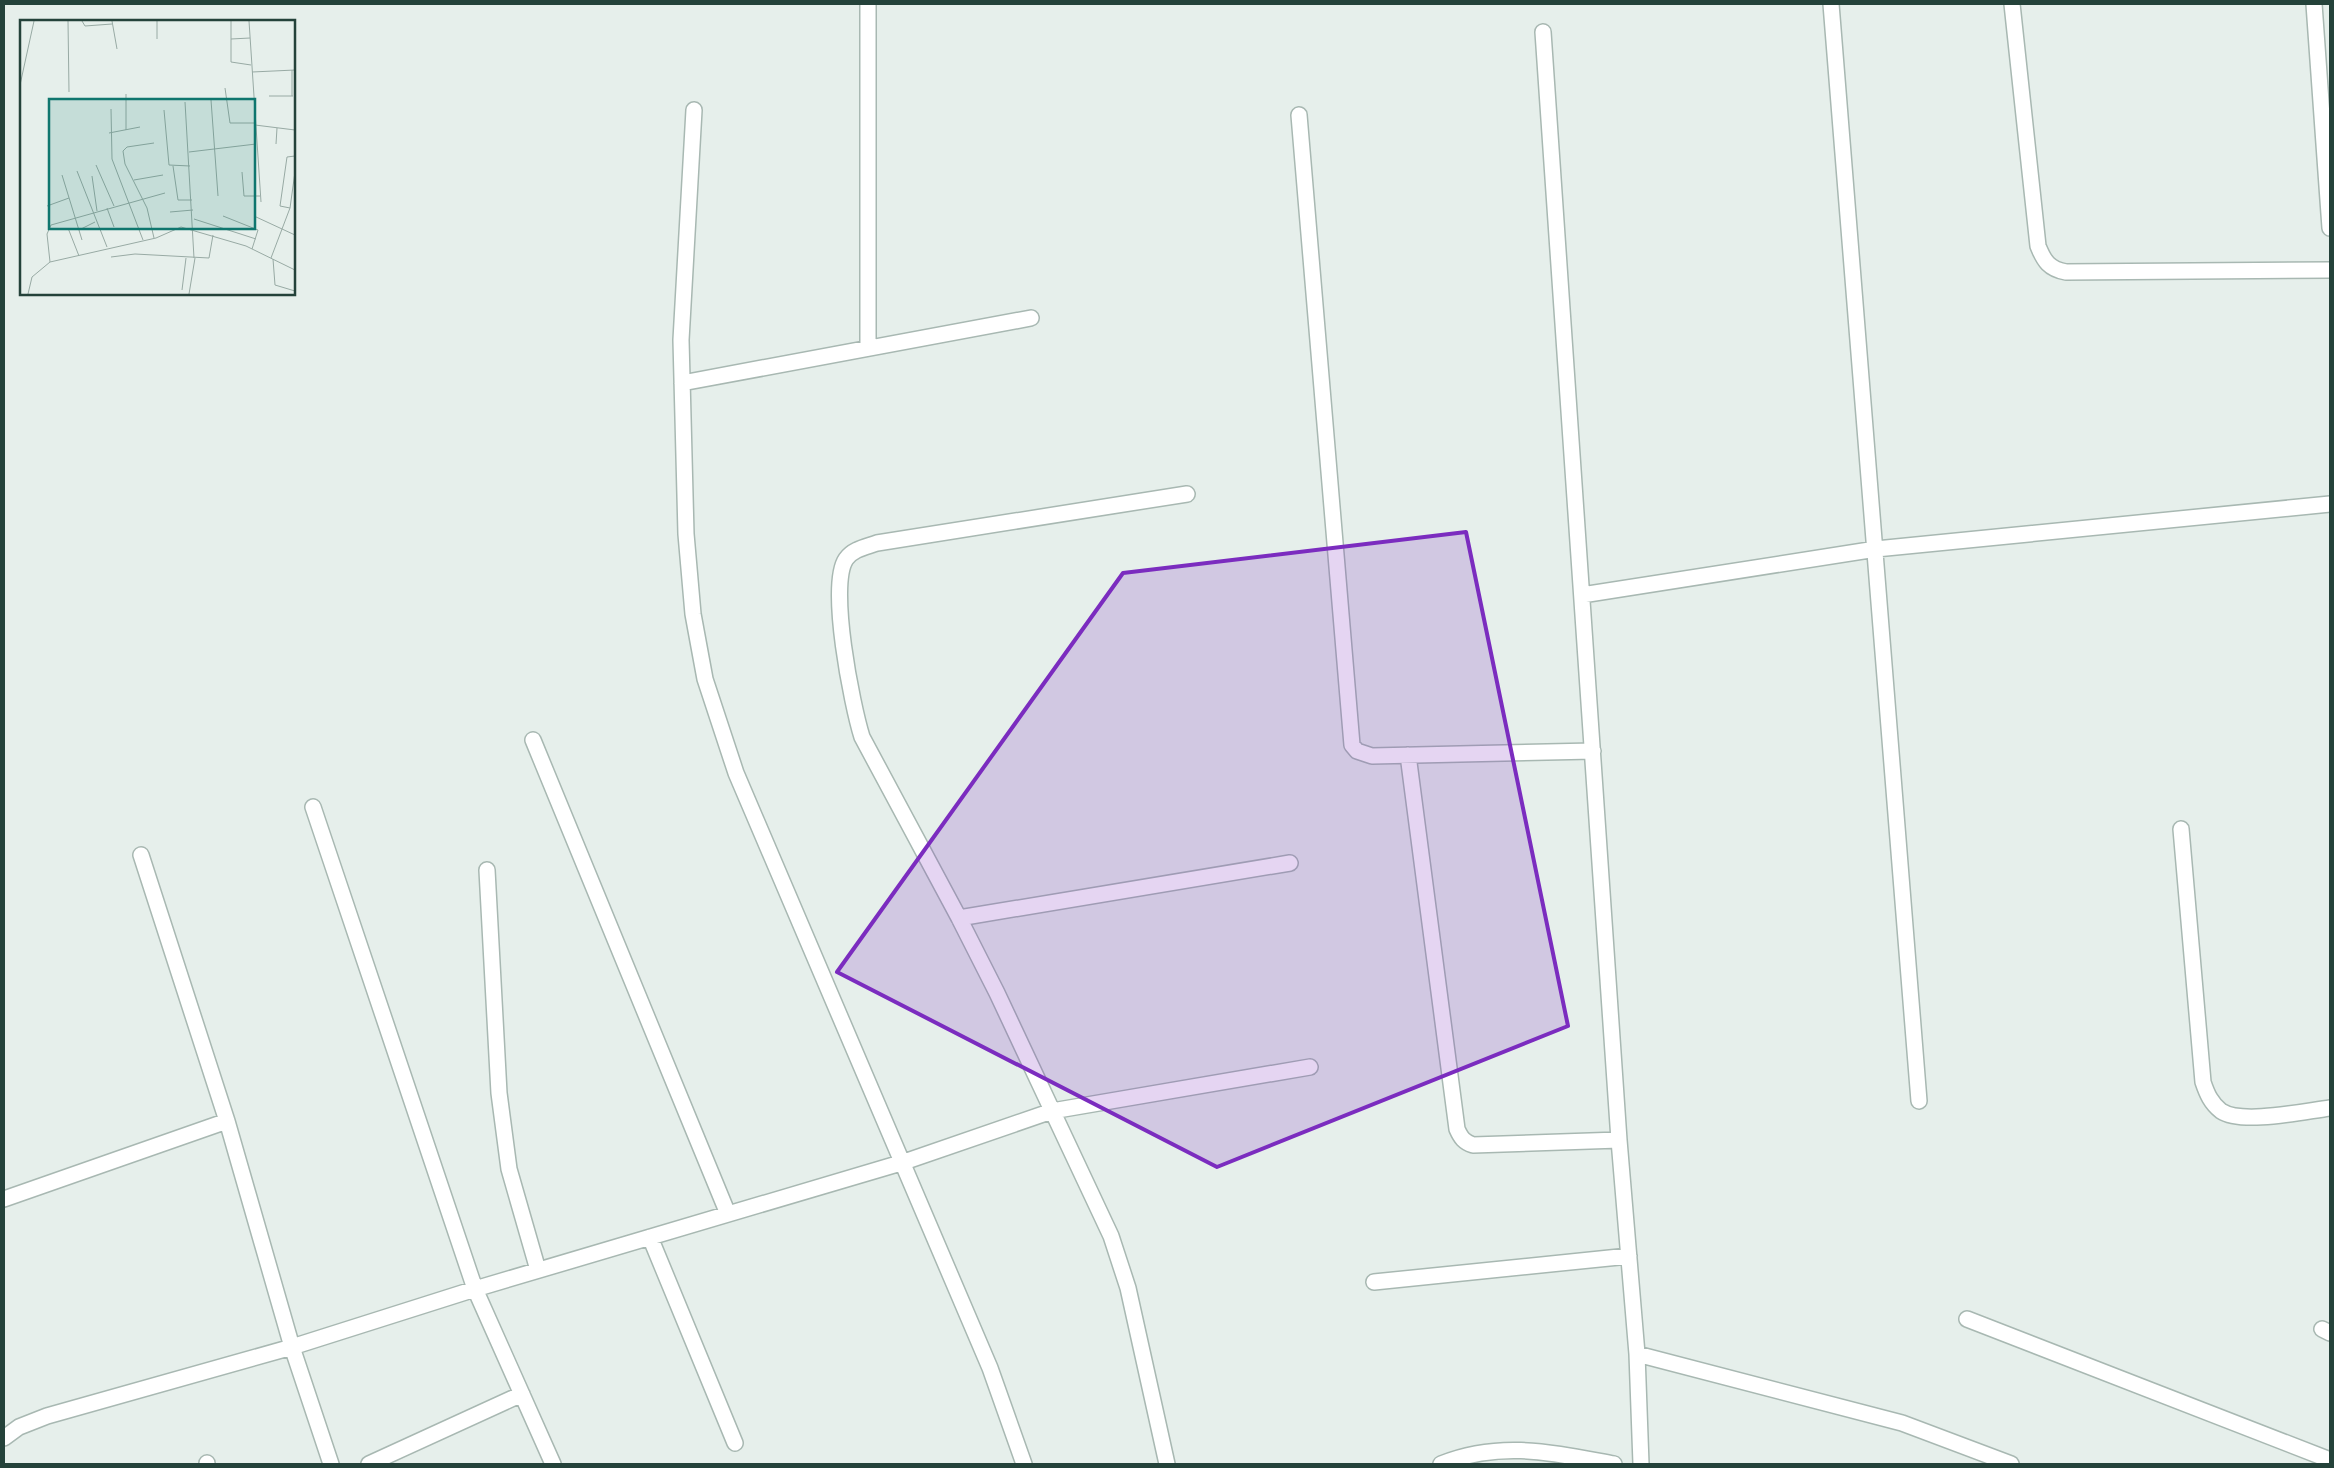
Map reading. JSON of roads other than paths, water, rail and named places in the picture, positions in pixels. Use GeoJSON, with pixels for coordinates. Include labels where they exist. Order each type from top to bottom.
{"type":"FeatureCollection","features":[{"type":"Feature","properties":{"kind":"street"},"geometry":{"type":"LineString","coordinates":[[868,4],[868,348]]}},
{"type":"Feature","properties":{"kind":"street"},"geometry":{"type":"LineString","coordinates":[[1831,4],[1919,1101]]}},
{"type":"Feature","properties":{"kind":"street"},"geometry":{"type":"LineString","coordinates":[[2012,4],[2038,246],[2048,265],[2056,270],[2066,272],[2330,270]]}},
{"type":"Feature","properties":{"kind":"street"},"geometry":{"type":"LineString","coordinates":[[2314,4],[2330,228]]}},
{"type":"Feature","properties":{"kind":"street"},"geometry":{"type":"LineString","coordinates":[[1543,32],[1619,1140],[1637,1354],[1641,1464]]}},
{"type":"Feature","properties":{"kind":"street"},"geometry":{"type":"LineString","coordinates":[[694,110],[681,340],[686,534],[693,614],[705,679],[736,773],[904,1162],[990,1368],[1024,1464]]}},
{"type":"Feature","properties":{"kind":"street"},"geometry":{"type":"LineString","coordinates":[[1299,115],[1350,738],[1357,751],[1372,756],[1593,751]]}},
{"type":"Feature","properties":{"kind":"street"},"geometry":{"type":"LineString","coordinates":[[682,383],[1031,318]]}},
{"type":"Feature","properties":{"kind":"street"},"geometry":{"type":"LineString","coordinates":[[1167,1464],[1128,1288],[1111,1236],[959,918],[862,737],[854,713],[839,588],[841,570],[847,558],[859,549],[876,543],[1187,494]]}},
{"type":"Feature","properties":{"kind":"street"},"geometry":{"type":"LineString","coordinates":[[1582,595],[1876,549],[2330,504]]}},
{"type":"Feature","properties":{"kind":"street"},"geometry":{"type":"LineString","coordinates":[[533,740],[728,1214]]}},
{"type":"Feature","properties":{"kind":"street"},"geometry":{"type":"LineString","coordinates":[[1408,755],[1456,1119],[1460,1137],[1465,1143],[1473,1145],[1619,1140]]}},
{"type":"Feature","properties":{"kind":"street"},"geometry":{"type":"LineString","coordinates":[[313,807],[475,1288],[553,1464]]}},
{"type":"Feature","properties":{"kind":"street"},"geometry":{"type":"LineString","coordinates":[[2181,829],[2203,1082],[2210,1100],[2222,1111],[2233,1116],[2255,1116],[2330,1108]]}},
{"type":"Feature","properties":{"kind":"street"},"geometry":{"type":"LineString","coordinates":[[141,855],[227,1121],[292,1347],[331,1464]]}},
{"type":"Feature","properties":{"kind":"street"},"geometry":{"type":"LineString","coordinates":[[959,918],[1290,863]]}},
{"type":"Feature","properties":{"kind":"street"},"geometry":{"type":"LineString","coordinates":[[487,870],[500,1101],[509,1169],[538,1270]]}},
{"type":"Feature","properties":{"kind":"street"},"geometry":{"type":"LineString","coordinates":[[4,1438],[19,1427],[48,1416],[292,1347],[475,1288],[904,1162],[1052,1111],[1310,1067]]}},
{"type":"Feature","properties":{"kind":"street"},"geometry":{"type":"LineString","coordinates":[[4,1199],[227,1121]]}},
{"type":"Feature","properties":{"kind":"street"},"geometry":{"type":"LineString","coordinates":[[650,1237],[735,1443]]}},
{"type":"Feature","properties":{"kind":"street"},"geometry":{"type":"LineString","coordinates":[[1374,1282],[1629,1256]]}},
{"type":"Feature","properties":{"kind":"street"},"geometry":{"type":"LineString","coordinates":[[1967,1319],[2330,1460]]}},
{"type":"Feature","properties":{"kind":"street"},"geometry":{"type":"LineString","coordinates":[[1637,1354],[1902,1423],[2011,1464]]}},
{"type":"Feature","properties":{"kind":"street"},"geometry":{"type":"LineString","coordinates":[[369,1464],[522,1394]]}},
{"type":"Feature","properties":{"kind":"street"},"geometry":{"type":"LineString","coordinates":[[1441,1464],[1456,1458],[1496,1450],[1532,1450],[1614,1464]]}}]}
